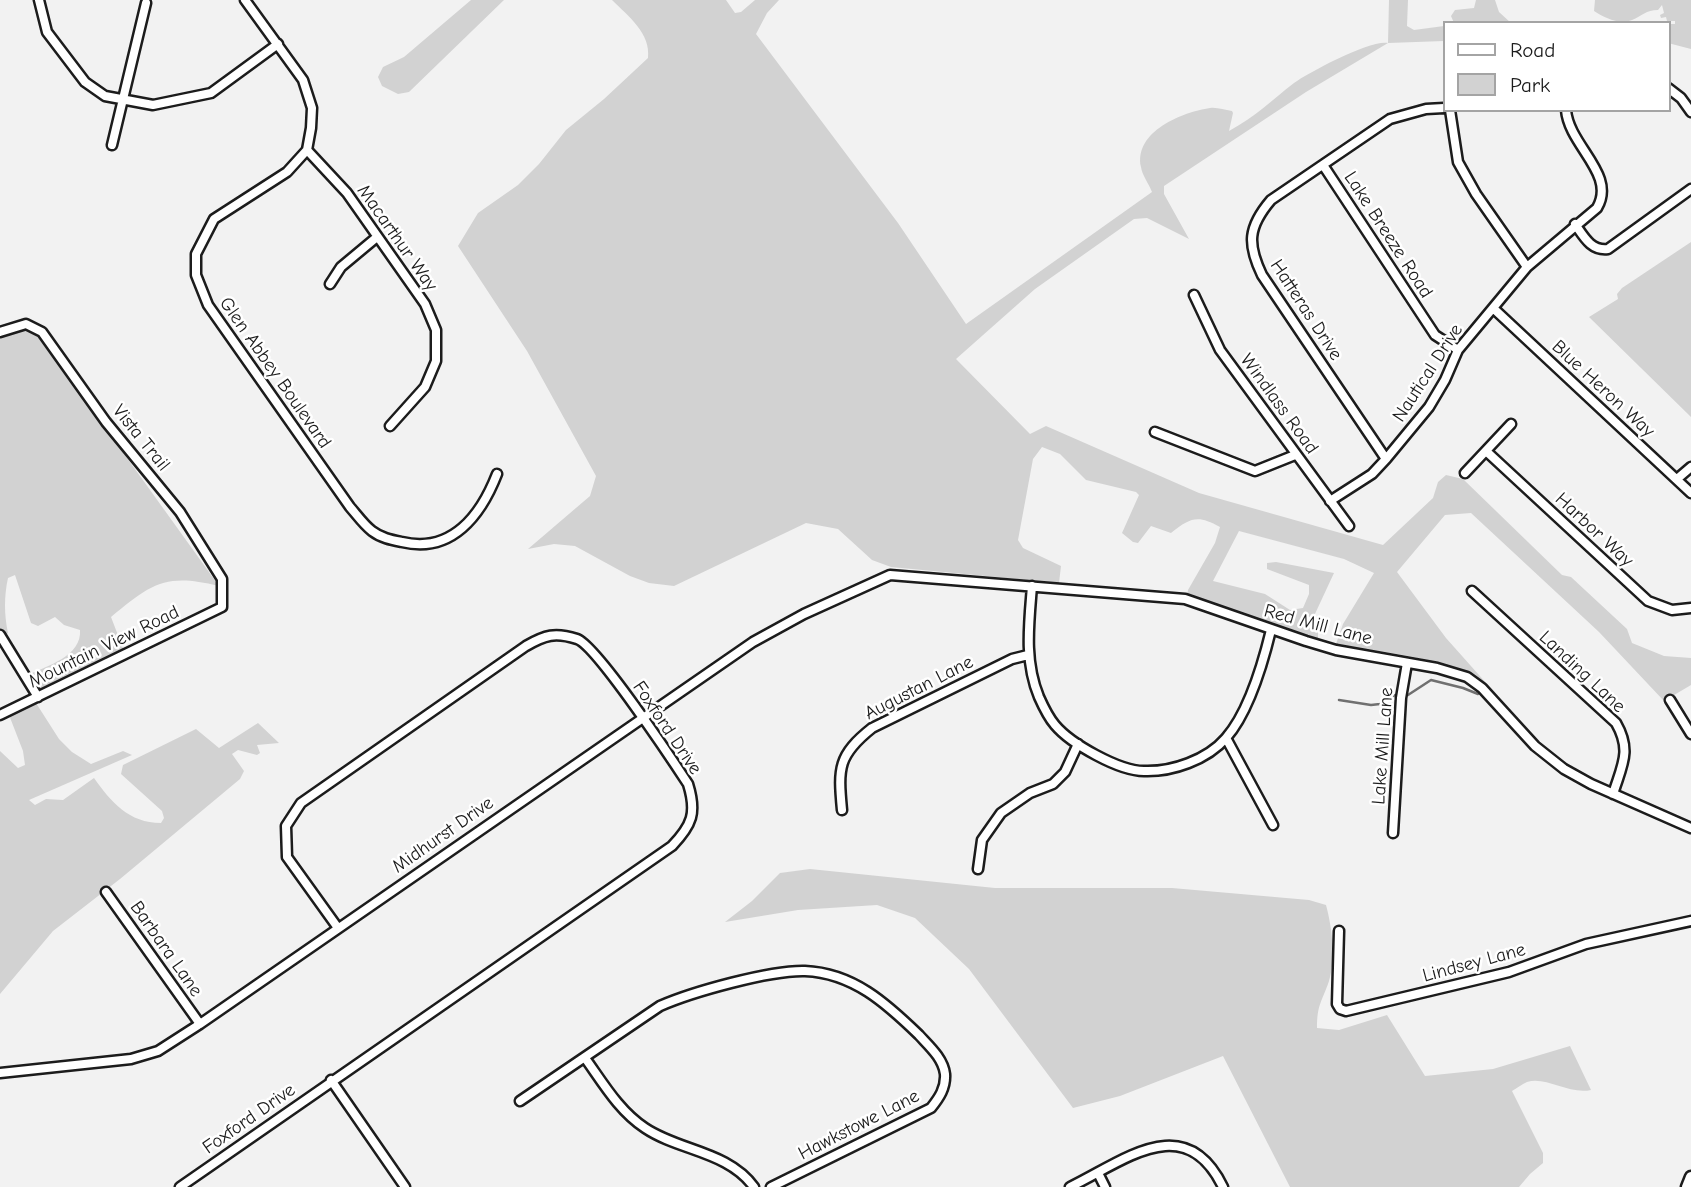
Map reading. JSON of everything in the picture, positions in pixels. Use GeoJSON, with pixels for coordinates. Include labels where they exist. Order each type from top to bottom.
{"type":"FeatureCollection","features":[{"type":"Feature","properties":{"kind":"street"},"geometry":{"type":"LineString","coordinates":[[39,0],[47,32],[85,82],[105,96],[153,106],[211,93],[278,44]]}},
{"type":"Feature","properties":{"kind":"street"},"geometry":{"type":"LineString","coordinates":[[245,0],[303,80],[312,108],[307,150]]}},
{"type":"Feature","properties":{"kind":"street"},"geometry":{"type":"LineString","coordinates":[[112,145],[146,3]]}},
{"type":"Feature","properties":{"kind":"street"},"geometry":{"type":"LineString","coordinates":[[1670,90],[1681,98],[1691,112]]}},
{"type":"Feature","properties":{"kind":"street","name":"Hatteras Drive"},"geometry":{"type":"LineString","coordinates":[[1386,459],[1262,275],[1252,255],[1252,238],[1262,210],[1270,200],[1390,119],[1426,109],[1442,108]]}},
{"type":"Feature","properties":{"kind":"street"},"geometry":{"type":"LineString","coordinates":[[1450,112],[1458,162],[1476,194],[1527,267]]}},
{"type":"Feature","properties":{"kind":"street","name":"Nautical Drive"},"geometry":{"type":"LineString","coordinates":[[1330,501],[1372,474],[1386,459],[1429,407],[1458,350],[1527,267],[1597,208],[1602,197],[1602,182],[1571,133],[1566,112]]}},
{"type":"Feature","properties":{"kind":"street","name":"Macarthur Way"},"geometry":{"type":"LineString","coordinates":[[307,150],[347,193],[425,304],[436,330],[436,361],[425,387],[390,426]]}},
{"type":"Feature","properties":{"kind":"street","name":"Glen Abbey Boulevard"},"geometry":{"type":"LineString","coordinates":[[307,150],[287,172],[214,219],[196,254],[196,275],[208,305],[350,507],[370,530],[380,536],[412,545],[434,543],[456,534],[476,516],[497,474]]}},
{"type":"Feature","properties":{"kind":"street","name":"Lake Breeze Road"},"geometry":{"type":"LineString","coordinates":[[1323,165],[1436,335],[1458,350]]}},
{"type":"Feature","properties":{"kind":"street"},"geometry":{"type":"LineString","coordinates":[[1575,224],[1593,247],[1599,250],[1608,249],[1691,189]]}},
{"type":"Feature","properties":{"kind":"street"},"geometry":{"type":"LineString","coordinates":[[330,284],[341,267],[377,237]]}},
{"type":"Feature","properties":{"kind":"street","name":"Windlass Road"},"geometry":{"type":"LineString","coordinates":[[1194,295],[1220,350],[1349,526]]}},
{"type":"Feature","properties":{"kind":"street","name":"Blue Heron Way"},"geometry":{"type":"LineString","coordinates":[[1493,308],[1691,493]]}},
{"type":"Feature","properties":{"kind":"street","name":"Vista Trail"},"geometry":{"type":"LineString","coordinates":[[0,332],[26,324],[42,332],[106,422],[180,512],[222,579],[222,607]]}},
{"type":"Feature","properties":{"kind":"street"},"geometry":{"type":"LineString","coordinates":[[1465,473],[1511,424]]}},
{"type":"Feature","properties":{"kind":"street"},"geometry":{"type":"LineString","coordinates":[[1155,432],[1255,471],[1295,455]]}},
{"type":"Feature","properties":{"kind":"street","name":"Harbor Way"},"geometry":{"type":"LineString","coordinates":[[1486,451],[1648,601],[1672,610],[1691,608]]}},
{"type":"Feature","properties":{"kind":"street"},"geometry":{"type":"LineString","coordinates":[[1677,478],[1691,467]]}},
{"type":"Feature","properties":{"kind":"street","name":"Red Mill Lane"},"geometry":{"type":"LineString","coordinates":[[890,575],[1185,599],[1336,650],[1454,672],[1467,677],[1482,688],[1535,746],[1564,769],[1691,828]]}},
{"type":"Feature","properties":{"kind":"street","name":"Midhurst Drive"},"geometry":{"type":"LineString","coordinates":[[0,1073],[131,1059],[158,1051],[752,642],[871,581],[890,575]]}},
{"type":"Feature","properties":{"kind":"street"},"geometry":{"type":"LineString","coordinates":[[1032,586],[1028,655],[1039,696],[1055,725],[1078,744],[1111,762],[1143,772],[1181,766],[1208,754],[1226,738],[1243,711],[1271,630]]}},
{"type":"Feature","properties":{"kind":"street","name":"Landing Lane"},"geometry":{"type":"LineString","coordinates":[[1472,592],[1615,723],[1624,737],[1626,752],[1613,794]]}},
{"type":"Feature","properties":{"kind":"street","name":"Mountain View Road"},"geometry":{"type":"LineString","coordinates":[[0,715],[222,607]]}},
{"type":"Feature","properties":{"kind":"street"},"geometry":{"type":"LineString","coordinates":[[0,635],[38,697]]}},
{"type":"Feature","properties":{"kind":"street","name":"Foxford Drive"},"geometry":{"type":"LineString","coordinates":[[180,1187],[672,846],[691,821],[693,799],[688,784],[599,657],[579,639],[547,635],[526,646],[301,803],[286,826],[287,857],[338,928]]}},
{"type":"Feature","properties":{"kind":"street","name":"Augustan Lane"},"geometry":{"type":"LineString","coordinates":[[842,810],[839,782],[843,759],[853,743],[872,727],[1012,659],[1028,655]]}},
{"type":"Feature","properties":{"kind":"street","name":"Lake Mill Lane"},"geometry":{"type":"LineString","coordinates":[[1393,833],[1401,698],[1407,663]]}},
{"type":"Feature","properties":{"kind":"street"},"geometry":{"type":"LineString","coordinates":[[1670,700],[1691,734]]}},
{"type":"Feature","properties":{"kind":"street"},"geometry":{"type":"LineString","coordinates":[[1226,738],[1273,825]]}},
{"type":"Feature","properties":{"kind":"street"},"geometry":{"type":"LineString","coordinates":[[978,869],[982,840],[1000,813],[1030,793],[1054,784],[1065,772],[1078,744]]}},
{"type":"Feature","properties":{"kind":"street","name":"Barbara Lane"},"geometry":{"type":"LineString","coordinates":[[106,892],[200,1024]]}},
{"type":"Feature","properties":{"kind":"street","name":"Lindsey Lane"},"geometry":{"type":"LineString","coordinates":[[1339,931],[1337,1004],[1346,1012],[1509,972],[1586,944],[1691,921]]}},
{"type":"Feature","properties":{"kind":"street","name":"Hawkstowe Lane"},"geometry":{"type":"LineString","coordinates":[[520,1101],[660,1006],[678,998],[769,976],[804,971],[851,982],[874,994],[940,1059],[945,1073],[940,1097],[931,1108],[771,1187]]}},
{"type":"Feature","properties":{"kind":"street"},"geometry":{"type":"LineString","coordinates":[[586,1058],[629,1116],[646,1129],[671,1142],[716,1158],[735,1169],[754,1187]]}},
{"type":"Feature","properties":{"kind":"street"},"geometry":{"type":"LineString","coordinates":[[331,1080],[405,1187]]}},
{"type":"Feature","properties":{"kind":"street"},"geometry":{"type":"LineString","coordinates":[[1070,1187],[1146,1149],[1163,1144],[1182,1147],[1195,1153],[1208,1163],[1223,1187]]}},
{"type":"Feature","properties":{"kind":"street"},"geometry":{"type":"LineString","coordinates":[[1098,1173],[1105,1187]]}},
{"type":"Feature","properties":{"kind":"street"},"geometry":{"type":"LineString","coordinates":[[1687,1187],[1691,1177]]}},
{"type":"Feature","properties":{"kind":"green space"},"geometry":{"type":"Polygon","coordinates":[[[471,0],[504,0],[409,92],[398,94],[382,86],[378,77],[383,67],[404,57],[471,0]]]}},
{"type":"Feature","properties":{"kind":"green space"},"geometry":{"type":"Polygon","coordinates":[[[612,0],[726,0],[735,13],[741,12],[755,0],[779,0],[767,13],[756,34],[898,223],[966,324],[1152,192],[1142,170],[1141,154],[1145,143],[1163,125],[1199,110],[1215,108],[1232,111],[1229,131],[1313,72],[1355,51],[1388,43],[1306,92],[1164,186],[1164,194],[1189,239],[1147,218],[1134,219],[1035,289],[956,359],[1030,434],[1046,426],[1199,493],[1383,545],[1433,498],[1438,482],[1446,475],[1463,479],[1562,575],[1571,577],[1627,629],[1632,643],[1664,656],[1691,658],[1691,685],[1664,701],[1599,632],[1471,513],[1445,515],[1397,572],[1446,638],[1487,684],[1472,675],[1435,662],[1336,644],[1343,624],[1374,573],[1344,559],[1239,531],[1213,581],[1265,594],[1290,610],[1303,608],[1309,594],[1309,585],[1267,569],[1267,563],[1276,562],[1334,573],[1314,616],[1318,626],[1318,639],[1187,596],[1215,543],[1220,527],[1200,519],[1189,521],[1171,533],[1151,526],[1138,543],[1133,542],[1122,533],[1139,495],[1086,480],[1060,454],[1042,447],[1033,459],[1018,540],[1023,548],[1061,566],[1059,583],[891,567],[872,560],[838,529],[806,523],[674,586],[649,583],[630,576],[575,546],[554,544],[528,549],[590,496],[596,476],[527,351],[458,246],[478,213],[518,185],[566,130],[648,58],[648,49],[642,33],[612,0]]]}},
{"type":"Feature","properties":{"kind":"green space"},"geometry":{"type":"Polygon","coordinates":[[[1389,0],[1408,0],[1407,26],[1414,30],[1442,26],[1442,41],[1388,43],[1389,0]]]}},
{"type":"Feature","properties":{"kind":"green space"},"geometry":{"type":"Polygon","coordinates":[[[1476,0],[1495,0],[1499,12],[1509,21],[1453,21],[1451,16],[1455,10],[1474,8],[1476,0]]]}},
{"type":"Feature","properties":{"kind":"green space"},"geometry":{"type":"Polygon","coordinates":[[[1595,0],[1691,0],[1691,49],[1670,44],[1670,24],[1675,24],[1675,21],[1661,18],[1660,15],[1664,13],[1662,5],[1658,10],[1627,21],[1607,18],[1594,11],[1595,0]]]}},
{"type":"Feature","properties":{"kind":"green space"},"geometry":{"type":"Polygon","coordinates":[[[1691,242],[1691,417],[1589,317],[1618,299],[1617,294],[1622,288],[1691,242]]]}},
{"type":"Feature","properties":{"kind":"green space"},"geometry":{"type":"Polygon","coordinates":[[[21,329],[28,330],[43,341],[219,586],[172,581],[149,589],[111,617],[124,651],[44,689],[36,687],[28,675],[53,664],[69,653],[79,639],[80,630],[64,625],[55,617],[38,626],[31,623],[15,575],[8,578],[6,592],[8,633],[5,636],[0,629],[0,336],[21,329]]]}},
{"type":"Feature","properties":{"kind":"green space"},"geometry":{"type":"Polygon","coordinates":[[[36,703],[59,739],[72,752],[91,764],[123,751],[132,755],[29,800],[35,805],[46,799],[63,800],[94,778],[122,810],[139,819],[161,823],[164,818],[162,811],[121,774],[123,765],[196,729],[219,748],[258,723],[279,743],[257,745],[260,753],[257,755],[238,750],[232,754],[244,771],[240,779],[53,931],[0,994],[0,751],[18,768],[25,765],[23,751],[9,715],[36,703]]]}},
{"type":"Feature","properties":{"kind":"green space"},"geometry":{"type":"Polygon","coordinates":[[[810,869],[995,888],[1172,888],[1309,900],[1326,905],[1332,943],[1331,972],[1319,1008],[1317,1028],[1339,1030],[1387,1015],[1425,1076],[1493,1069],[1570,1046],[1591,1090],[1574,1090],[1534,1081],[1512,1091],[1543,1153],[1543,1163],[1519,1187],[1290,1187],[1223,1056],[1120,1096],[1073,1108],[969,969],[915,918],[877,905],[798,910],[725,922],[752,901],[780,873],[810,869]]]}},
{"type":"Feature","properties":{"kind":"waterway"},"geometry":{"type":"LineString","coordinates":[[1408,695],[1431,680],[1478,694]]}},
{"type":"Feature","properties":{"kind":"waterway"},"geometry":{"type":"LineString","coordinates":[[1339,700],[1371,705],[1380,704],[1395,695]]}}]}
